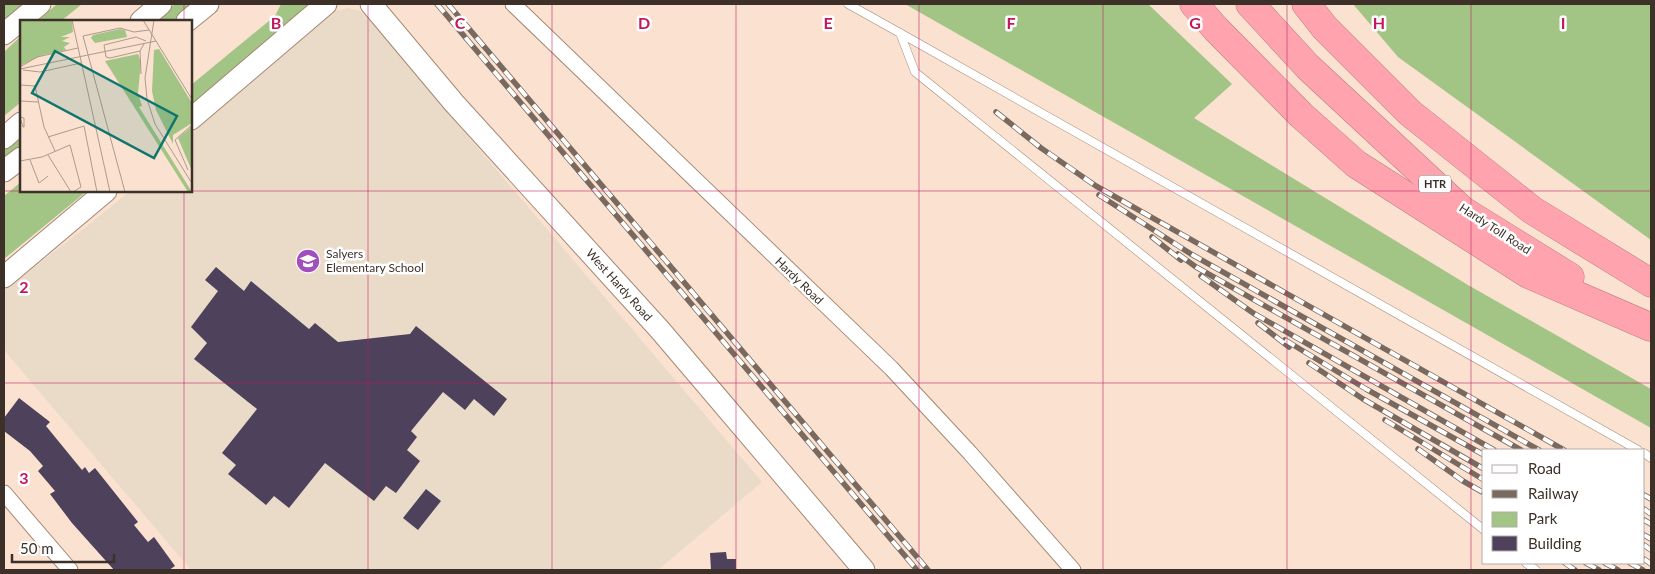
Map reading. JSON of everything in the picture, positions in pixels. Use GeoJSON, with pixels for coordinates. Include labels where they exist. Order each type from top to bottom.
{"type":"FeatureCollection","features":[{"type":"Feature","properties":{"kind":"highway"},"geometry":{"type":"LineString","coordinates":[[1194,4],[1216,30],[1301,115],[1356,164],[1528,274],[1651,327]]}},
{"type":"Feature","properties":{"kind":"highway","name":"Hardy Toll Road"},"geometry":{"type":"LineString","coordinates":[[1250,4],[1308,67],[1462,210],[1651,327]]}},
{"type":"Feature","properties":{"kind":"highway"},"geometry":{"type":"LineString","coordinates":[[1306,4],[1325,28],[1410,113],[1532,210],[1651,283]]}},
{"type":"Feature","properties":{"kind":"main road"},"geometry":{"type":"LineString","coordinates":[[21,20],[40,4]]}},
{"type":"Feature","properties":{"kind":"main road"},"geometry":{"type":"LineString","coordinates":[[142,20],[161,4]]}},
{"type":"Feature","properties":{"kind":"main road"},"geometry":{"type":"LineString","coordinates":[[189,20],[208,4]]}},
{"type":"Feature","properties":{"kind":"main road"},"geometry":{"type":"LineString","coordinates":[[192,118],[326,4]]}},
{"type":"Feature","properties":{"kind":"main road","name":"West Hardy Road"},"geometry":{"type":"LineString","coordinates":[[370,4],[454,103],[660,330],[864,570]]}},
{"type":"Feature","properties":{"kind":"main road"},"geometry":{"type":"LineString","coordinates":[[4,34],[20,21]]}},
{"type":"Feature","properties":{"kind":"main road"},"geometry":{"type":"LineString","coordinates":[[4,138],[20,124]]}},
{"type":"Feature","properties":{"kind":"main road"},"geometry":{"type":"LineString","coordinates":[[4,172],[20,159]]}},
{"type":"Feature","properties":{"kind":"main road"},"geometry":{"type":"LineString","coordinates":[[4,277],[105,192]]}},
{"type":"Feature","properties":{"kind":"street","name":"Hardy Road"},"geometry":{"type":"LineString","coordinates":[[513,4],[890,368],[970,453],[1073,570]]}},
{"type":"Feature","properties":{"kind":"street"},"geometry":{"type":"LineString","coordinates":[[4,493],[70,570]]}},
{"type":"Feature","properties":{"kind":"lane"},"geometry":{"type":"LineString","coordinates":[[848,4],[1636,449]]}},
{"type":"Feature","properties":{"kind":"lane"},"geometry":{"type":"LineString","coordinates":[[900,33],[915,72],[1482,528]]}},
{"type":"Feature","properties":{"kind":"shaded area","name":"Salyers Elementary School"},"geometry":{"type":"Polygon","coordinates":[[[348,8],[360,11],[369,20],[762,482],[658,570],[191,570],[4,350],[4,290],[129,192],[192,192],[192,129],[332,12],[348,8]]]}},
{"type":"Feature","properties":{"kind":"green space"},"geometry":{"type":"Polygon","coordinates":[[[4,4],[29,4],[4,22],[4,4]]]}},
{"type":"Feature","properties":{"kind":"green space"},"geometry":{"type":"Polygon","coordinates":[[[57,4],[82,4],[62,20],[39,20],[57,4]]]}},
{"type":"Feature","properties":{"kind":"green space"},"geometry":{"type":"Polygon","coordinates":[[[175,4],[197,4],[177,20],[156,20],[175,4]]]}},
{"type":"Feature","properties":{"kind":"green space"},"geometry":{"type":"Polygon","coordinates":[[[281,4],[310,4],[192,104],[192,84],[275,16],[281,4]]]}},
{"type":"Feature","properties":{"kind":"green space"},"geometry":{"type":"Polygon","coordinates":[[[905,4],[1148,4],[1232,84],[1194,118],[1468,285],[1651,389],[1651,428],[905,4]]]}},
{"type":"Feature","properties":{"kind":"green space"},"geometry":{"type":"Polygon","coordinates":[[[1353,4],[1651,4],[1651,240],[1398,57],[1353,4]]]}},
{"type":"Feature","properties":{"kind":"green space"},"geometry":{"type":"Polygon","coordinates":[[[20,37],[20,103],[4,116],[4,52],[20,37]]]}},
{"type":"Feature","properties":{"kind":"green space"},"geometry":{"type":"Polygon","coordinates":[[[20,136],[20,148],[4,161],[4,150],[20,136]]]}},
{"type":"Feature","properties":{"kind":"green space"},"geometry":{"type":"Polygon","coordinates":[[[20,183],[20,192],[86,192],[4,259],[4,196],[20,183]]]}},
{"type":"Feature","properties":{"kind":"building"},"geometry":{"type":"Polygon","coordinates":[[[216,267],[244,291],[251,281],[309,329],[315,323],[338,342],[410,334],[416,326],[507,399],[494,416],[474,399],[465,410],[443,392],[411,431],[417,437],[407,450],[420,461],[396,493],[386,486],[374,501],[325,463],[289,508],[274,496],[266,505],[228,474],[236,465],[222,453],[257,409],[194,359],[207,343],[191,327],[218,291],[205,280],[216,267]]]}},
{"type":"Feature","properties":{"kind":"building"},"geometry":{"type":"Polygon","coordinates":[[[19,398],[50,422],[46,426],[82,470],[85,467],[89,473],[95,468],[138,522],[134,525],[148,542],[154,537],[175,566],[169,570],[114,570],[72,523],[50,494],[55,491],[38,471],[43,466],[30,451],[4,431],[4,418],[19,398]]]}},
{"type":"Feature","properties":{"kind":"building"},"geometry":{"type":"Polygon","coordinates":[[[426,489],[441,501],[418,530],[403,518],[426,489]]]}},
{"type":"Feature","properties":{"kind":"building"},"geometry":{"type":"Polygon","coordinates":[[[726,552],[727,559],[736,559],[736,570],[711,570],[710,553],[726,552]]]}},
{"type":"Feature","properties":{"kind":"railway"},"geometry":{"type":"LineString","coordinates":[[437,4],[917,570]]}},
{"type":"Feature","properties":{"kind":"railway"},"geometry":{"type":"LineString","coordinates":[[448,4],[928,570]]}},
{"type":"Feature","properties":{"kind":"railway"},"geometry":{"type":"LineString","coordinates":[[996,112],[1041,148],[1096,186],[1562,449]]}},
{"type":"Feature","properties":{"kind":"railway"},"geometry":{"type":"LineString","coordinates":[[1099,195],[1191,254],[1537,449]]}},
{"type":"Feature","properties":{"kind":"railway"},"geometry":{"type":"LineString","coordinates":[[1152,237],[1181,260]]}},
{"type":"Feature","properties":{"kind":"railway"},"geometry":{"type":"LineString","coordinates":[[1178,254],[1196,267],[1519,449]]}},
{"type":"Feature","properties":{"kind":"railway"},"geometry":{"type":"LineString","coordinates":[[1201,276],[1253,313],[1492,449]]}},
{"type":"Feature","properties":{"kind":"railway"},"geometry":{"type":"LineString","coordinates":[[1258,323],[1289,347]]}},
{"type":"Feature","properties":{"kind":"railway"},"geometry":{"type":"LineString","coordinates":[[1285,340],[1366,389],[1482,454]]}},
{"type":"Feature","properties":{"kind":"railway"},"geometry":{"type":"LineString","coordinates":[[1309,363],[1363,399],[1482,468]]}},
{"type":"Feature","properties":{"kind":"railway"},"geometry":{"type":"LineString","coordinates":[[1385,420],[1482,479]]}},
{"type":"Feature","properties":{"kind":"railway"},"geometry":{"type":"LineString","coordinates":[[1418,449],[1463,481],[1482,492]]}},
{"type":"Feature","properties":{"kind":"railway"},"geometry":{"type":"LineString","coordinates":[[1645,496],[1651,499]]}},
{"type":"Feature","properties":{"kind":"railway"},"geometry":{"type":"LineString","coordinates":[[1645,510],[1651,514]]}},
{"type":"Feature","properties":{"kind":"railway"},"geometry":{"type":"LineString","coordinates":[[1645,521],[1651,524]]}},
{"type":"Feature","properties":{"kind":"railway"},"geometry":{"type":"LineString","coordinates":[[1645,536],[1651,539]]}},
{"type":"Feature","properties":{"kind":"railway"},"geometry":{"type":"LineString","coordinates":[[1645,546],[1651,550]]}},
{"type":"Feature","properties":{"kind":"railway"},"geometry":{"type":"LineString","coordinates":[[1645,560],[1651,564]]}},
{"type":"Feature","properties":{"kind":"railway"},"geometry":{"type":"LineString","coordinates":[[1566,564],[1575,570]]}},
{"type":"Feature","properties":{"kind":"railway"},"geometry":{"type":"LineString","coordinates":[[1588,564],[1599,570]]}},
{"type":"Feature","properties":{"kind":"railway"},"geometry":{"type":"LineString","coordinates":[[1607,564],[1618,570]]}},
{"type":"Feature","properties":{"kind":"railway"},"geometry":{"type":"LineString","coordinates":[[1632,564],[1643,570]]}},
{"type":"Feature","properties":{"kind":"place","name":"Salyers Elementary School"},"geometry":{"type":"Point","coordinates":[308,261]}}]}
